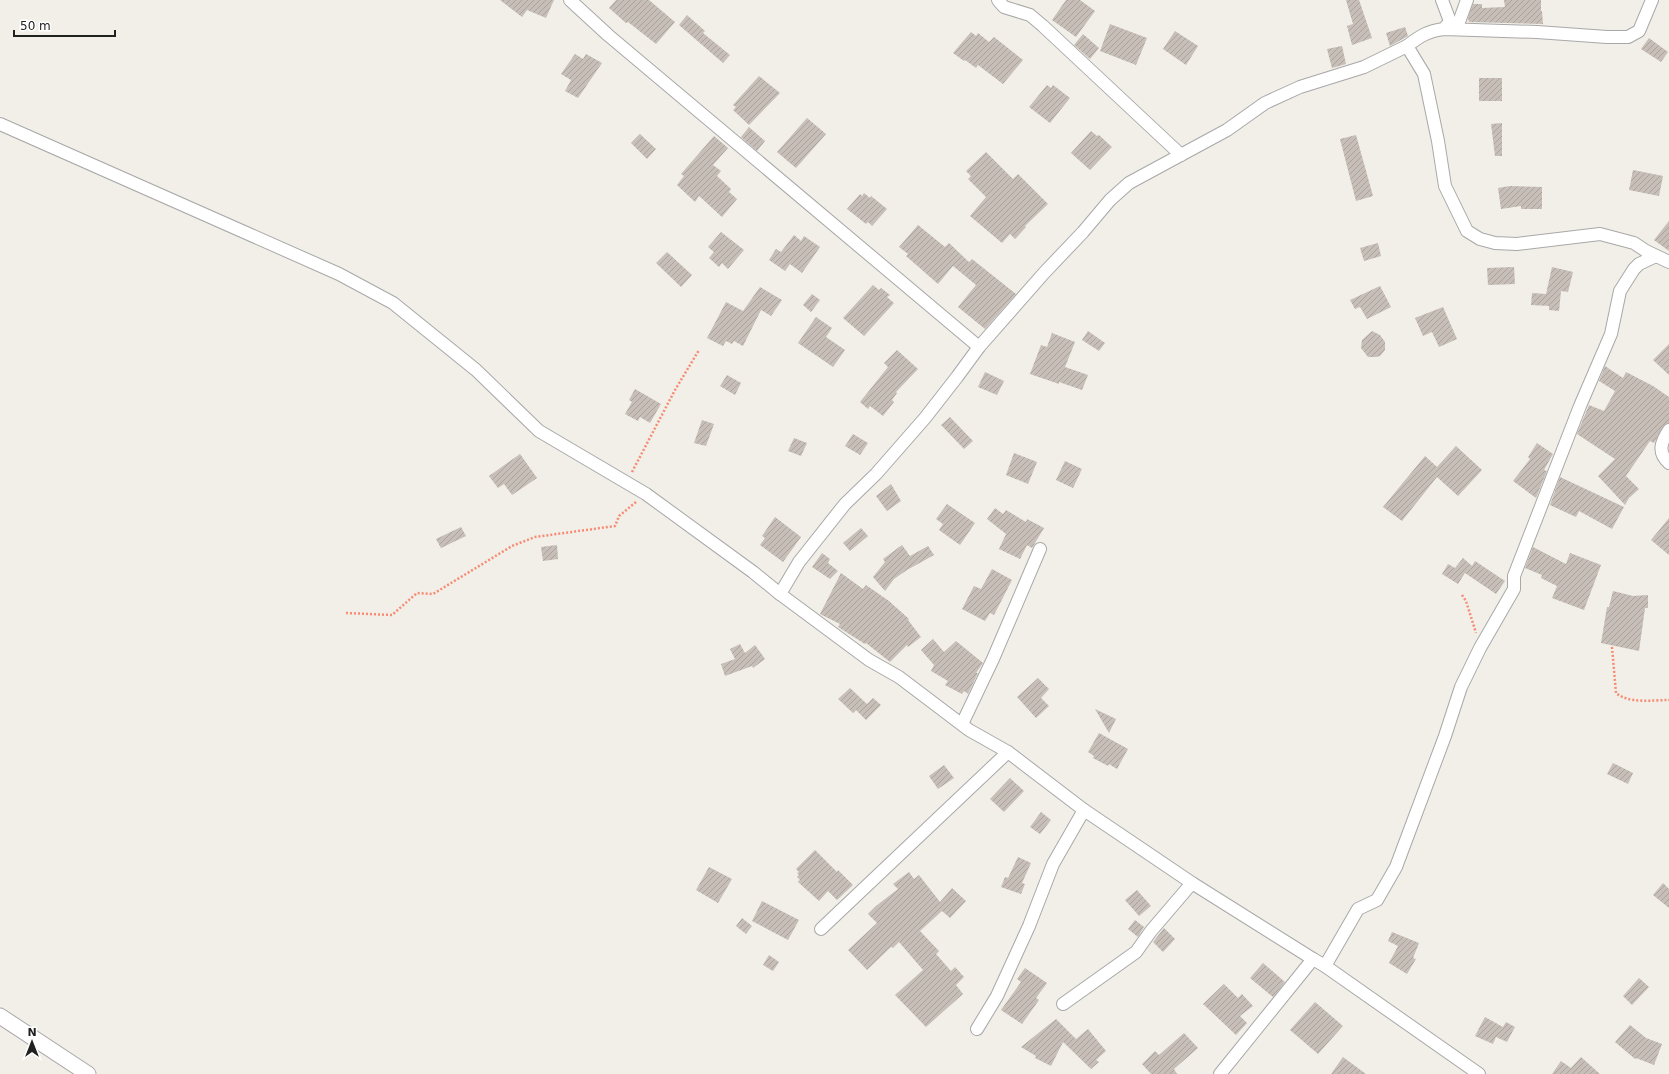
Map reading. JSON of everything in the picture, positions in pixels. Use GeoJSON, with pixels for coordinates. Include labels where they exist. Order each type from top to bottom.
{"type":"FeatureCollection","features":[{"type":"Feature","properties":{"kind":"street"},"geometry":{"type":"LineString","coordinates":[[570,0],[614,40],[979,347]]}},
{"type":"Feature","properties":{"kind":"street"},"geometry":{"type":"LineString","coordinates":[[998,0],[1004,7],[1030,15],[1043,26],[1181,155]]}},
{"type":"Feature","properties":{"kind":"street"},"geometry":{"type":"LineString","coordinates":[[1442,0],[1451,24]]}},
{"type":"Feature","properties":{"kind":"street"},"geometry":{"type":"LineString","coordinates":[[780,594],[798,562],[845,504],[876,474],[925,418],[958,377],[979,347],[1044,273],[1083,232],[1110,200],[1129,182],[1227,130],[1264,103],[1300,87],[1364,67],[1408,46],[1425,33],[1459,22],[1467,0]]}},
{"type":"Feature","properties":{"kind":"street"},"geometry":{"type":"LineString","coordinates":[[1438,29],[1472,28],[1607,37],[1628,36],[1639,31],[1652,0]]}},
{"type":"Feature","properties":{"kind":"street"},"geometry":{"type":"LineString","coordinates":[[1408,46],[1424,74],[1438,141],[1445,186],[1467,231],[1480,239],[1495,243],[1517,244],[1600,234],[1634,243],[1669,262]]}},
{"type":"Feature","properties":{"kind":"street"},"geometry":{"type":"LineString","coordinates":[[0,124],[339,274],[392,303],[476,370],[539,431],[646,494],[753,572],[780,594],[869,660],[899,677],[962,724],[1008,752],[1084,810],[1192,883],[1325,966],[1479,1074]]}},
{"type":"Feature","properties":{"kind":"street"},"geometry":{"type":"LineString","coordinates":[[1325,966],[1358,909],[1377,900],[1396,867],[1445,736],[1461,687],[1483,643],[1514,589],[1514,576],[1580,406],[1611,334],[1620,291],[1634,268],[1656,256]]}},
{"type":"Feature","properties":{"kind":"street"},"geometry":{"type":"LineString","coordinates":[[1669,430],[1662,443],[1661,451],[1664,458],[1669,462]]}},
{"type":"Feature","properties":{"kind":"street"},"geometry":{"type":"LineString","coordinates":[[962,724],[993,659],[1040,549]]}},
{"type":"Feature","properties":{"kind":"street"},"geometry":{"type":"LineString","coordinates":[[821,929],[1008,752]]}},
{"type":"Feature","properties":{"kind":"street"},"geometry":{"type":"LineString","coordinates":[[977,1029],[997,996],[1029,926],[1053,864],[1084,810]]}},
{"type":"Feature","properties":{"kind":"street"},"geometry":{"type":"LineString","coordinates":[[1063,1004],[1136,952],[1151,931],[1192,883]]}},
{"type":"Feature","properties":{"kind":"street"},"geometry":{"type":"LineString","coordinates":[[1220,1074],[1313,959]]}},
{"type":"Feature","properties":{"kind":"street"},"geometry":{"type":"LineString","coordinates":[[0,1016],[88,1074]]}},
{"type":"Feature","properties":{"kind":"path"},"geometry":{"type":"LineString","coordinates":[[626,483],[675,390],[699,350]]}},
{"type":"Feature","properties":{"kind":"path"},"geometry":{"type":"LineString","coordinates":[[346,613],[392,615],[417,593],[433,594],[512,546],[536,537],[615,526],[619,516],[646,494]]}},
{"type":"Feature","properties":{"kind":"path"},"geometry":{"type":"LineString","coordinates":[[1462,595],[1466,601],[1474,631],[1483,643]]}},
{"type":"Feature","properties":{"kind":"path"},"geometry":{"type":"LineString","coordinates":[[1612,647],[1616,693],[1621,697],[1634,700],[1669,700]]}},
{"type":"Feature","properties":{"kind":"building"},"geometry":{"type":"Polygon","coordinates":[[[500,0],[554,0],[546,18],[527,10],[522,17],[500,0]]]}},
{"type":"Feature","properties":{"kind":"building"},"geometry":{"type":"Polygon","coordinates":[[[616,0],[649,0],[675,22],[656,44],[628,22],[626,23],[609,8],[616,0]]]}},
{"type":"Feature","properties":{"kind":"building"},"geometry":{"type":"Polygon","coordinates":[[[1066,0],[1080,0],[1095,11],[1076,37],[1052,20],[1066,0]]]}},
{"type":"Feature","properties":{"kind":"building"},"geometry":{"type":"Polygon","coordinates":[[[1346,0],[1359,0],[1372,38],[1352,45],[1347,26],[1353,24],[1346,0]]]}},
{"type":"Feature","properties":{"kind":"building"},"geometry":{"type":"Polygon","coordinates":[[[1504,0],[1541,0],[1543,24],[1469,22],[1468,18],[1473,4],[1482,4],[1482,8],[1505,7],[1504,0]]]}},
{"type":"Feature","properties":{"kind":"building"},"geometry":{"type":"Polygon","coordinates":[[[687,15],[705,31],[703,33],[730,55],[723,63],[679,25],[687,15]]]}},
{"type":"Feature","properties":{"kind":"building"},"geometry":{"type":"Polygon","coordinates":[[[1110,24],[1147,38],[1136,65],[1100,51],[1110,24]]]}},
{"type":"Feature","properties":{"kind":"building"},"geometry":{"type":"Polygon","coordinates":[[[1405,27],[1408,36],[1390,46],[1386,33],[1405,27]]]}},
{"type":"Feature","properties":{"kind":"building"},"geometry":{"type":"Polygon","coordinates":[[[1175,31],[1198,46],[1186,65],[1163,49],[1175,31]]]}},
{"type":"Feature","properties":{"kind":"building"},"geometry":{"type":"Polygon","coordinates":[[[971,32],[976,36],[978,33],[989,42],[994,37],[1023,60],[1003,84],[978,65],[976,68],[953,53],[971,32]]]}},
{"type":"Feature","properties":{"kind":"building"},"geometry":{"type":"Polygon","coordinates":[[[1083,34],[1099,48],[1090,59],[1074,45],[1083,34]]]}},
{"type":"Feature","properties":{"kind":"building"},"geometry":{"type":"Polygon","coordinates":[[[1649,38],[1668,52],[1661,62],[1641,49],[1649,38]]]}},
{"type":"Feature","properties":{"kind":"building"},"geometry":{"type":"Polygon","coordinates":[[[1342,46],[1346,64],[1332,68],[1327,49],[1342,46]]]}},
{"type":"Feature","properties":{"kind":"building"},"geometry":{"type":"Polygon","coordinates":[[[575,54],[583,59],[586,54],[602,63],[578,98],[565,91],[571,80],[561,74],[575,54]]]}},
{"type":"Feature","properties":{"kind":"building"},"geometry":{"type":"Polygon","coordinates":[[[759,76],[780,93],[749,125],[733,110],[736,107],[733,105],[759,76]]]}},
{"type":"Feature","properties":{"kind":"building"},"geometry":{"type":"Polygon","coordinates":[[[1479,78],[1502,78],[1502,101],[1479,101],[1479,78]]]}},
{"type":"Feature","properties":{"kind":"building"},"geometry":{"type":"Polygon","coordinates":[[[1047,85],[1051,88],[1053,85],[1070,98],[1050,123],[1029,107],[1047,85]]]}},
{"type":"Feature","properties":{"kind":"building"},"geometry":{"type":"Polygon","coordinates":[[[807,118],[826,134],[796,168],[777,152],[807,118]]]}},
{"type":"Feature","properties":{"kind":"building"},"geometry":{"type":"Polygon","coordinates":[[[1502,123],[1502,156],[1495,156],[1491,124],[1502,123]]]}},
{"type":"Feature","properties":{"kind":"building"},"geometry":{"type":"Polygon","coordinates":[[[749,127],[765,141],[757,151],[741,137],[749,127]]]}},
{"type":"Feature","properties":{"kind":"building"},"geometry":{"type":"Polygon","coordinates":[[[1091,131],[1097,136],[1099,135],[1112,147],[1090,170],[1071,153],[1091,131]]]}},
{"type":"Feature","properties":{"kind":"building"},"geometry":{"type":"Polygon","coordinates":[[[640,134],[656,149],[647,159],[631,143],[640,134]]]}},
{"type":"Feature","properties":{"kind":"building"},"geometry":{"type":"Polygon","coordinates":[[[1356,135],[1373,196],[1356,201],[1340,139],[1356,135]]]}},
{"type":"Feature","properties":{"kind":"building"},"geometry":{"type":"Polygon","coordinates":[[[714,136],[728,148],[713,165],[721,171],[717,176],[731,189],[729,192],[737,199],[722,217],[699,196],[695,202],[677,185],[684,176],[681,174],[714,136]]]}},
{"type":"Feature","properties":{"kind":"building"},"geometry":{"type":"Polygon","coordinates":[[[986,152],[1013,179],[1018,174],[1048,204],[1025,226],[1026,227],[1015,239],[1010,234],[1002,243],[970,216],[986,197],[968,179],[971,176],[966,171],[986,152]]]}},
{"type":"Feature","properties":{"kind":"building"},"geometry":{"type":"Polygon","coordinates":[[[1633,170],[1663,176],[1659,196],[1629,190],[1633,170]]]}},
{"type":"Feature","properties":{"kind":"building"},"geometry":{"type":"Polygon","coordinates":[[[1510,186],[1542,187],[1542,209],[1521,209],[1521,206],[1501,209],[1498,188],[1510,186]]]}},
{"type":"Feature","properties":{"kind":"building"},"geometry":{"type":"Polygon","coordinates":[[[864,193],[870,198],[871,196],[887,209],[872,226],[868,222],[866,224],[847,209],[860,194],[862,196],[864,193]]]}},
{"type":"Feature","properties":{"kind":"building"},"geometry":{"type":"Polygon","coordinates":[[[1669,221],[1669,251],[1654,240],[1669,221]]]}},
{"type":"Feature","properties":{"kind":"building"},"geometry":{"type":"Polygon","coordinates":[[[918,225],[945,247],[949,243],[969,262],[972,259],[1016,294],[985,329],[958,307],[976,285],[953,266],[938,284],[906,256],[908,254],[899,247],[918,225]]]}},
{"type":"Feature","properties":{"kind":"building"},"geometry":{"type":"Polygon","coordinates":[[[721,232],[744,250],[728,269],[722,263],[719,267],[709,258],[714,252],[708,247],[721,232]]]}},
{"type":"Feature","properties":{"kind":"building"},"geometry":{"type":"Polygon","coordinates":[[[794,235],[801,241],[804,236],[820,247],[802,273],[790,264],[785,271],[769,260],[776,249],[781,252],[794,235]]]}},
{"type":"Feature","properties":{"kind":"building"},"geometry":{"type":"Polygon","coordinates":[[[1378,243],[1381,256],[1364,261],[1360,248],[1378,243]]]}},
{"type":"Feature","properties":{"kind":"building"},"geometry":{"type":"Polygon","coordinates":[[[667,252],[692,275],[681,287],[656,263],[667,252]]]}},
{"type":"Feature","properties":{"kind":"building"},"geometry":{"type":"Polygon","coordinates":[[[1514,267],[1515,284],[1488,285],[1487,268],[1514,267]]]}},
{"type":"Feature","properties":{"kind":"building"},"geometry":{"type":"Polygon","coordinates":[[[1552,267],[1573,272],[1568,292],[1561,291],[1559,311],[1549,310],[1549,306],[1531,305],[1532,293],[1546,294],[1552,267]]]}},
{"type":"Feature","properties":{"kind":"building"},"geometry":{"type":"Polygon","coordinates":[[[873,285],[879,290],[881,288],[890,295],[887,297],[894,303],[864,336],[843,318],[873,285]]]}},
{"type":"Feature","properties":{"kind":"building"},"geometry":{"type":"Polygon","coordinates":[[[1380,286],[1391,307],[1367,319],[1360,307],[1355,309],[1350,300],[1380,286]]]}},
{"type":"Feature","properties":{"kind":"building"},"geometry":{"type":"Polygon","coordinates":[[[760,287],[782,300],[771,316],[761,310],[743,346],[734,341],[732,344],[726,341],[723,346],[707,338],[726,302],[743,311],[760,287]]]}},
{"type":"Feature","properties":{"kind":"building"},"geometry":{"type":"Polygon","coordinates":[[[812,294],[820,300],[811,312],[803,305],[812,294]]]}},
{"type":"Feature","properties":{"kind":"building"},"geometry":{"type":"Polygon","coordinates":[[[1443,307],[1457,339],[1439,347],[1432,332],[1423,336],[1415,318],[1443,307]]]}},
{"type":"Feature","properties":{"kind":"building"},"geometry":{"type":"Polygon","coordinates":[[[816,317],[832,328],[826,337],[845,350],[833,367],[798,343],[816,317]]]}},
{"type":"Feature","properties":{"kind":"building"},"geometry":{"type":"Polygon","coordinates":[[[1088,331],[1105,343],[1099,351],[1082,340],[1088,331]]]}},
{"type":"Feature","properties":{"kind":"building"},"geometry":{"type":"Polygon","coordinates":[[[1372,331],[1380,335],[1385,342],[1385,350],[1380,356],[1368,357],[1361,348],[1362,340],[1372,331]]]}},
{"type":"Feature","properties":{"kind":"building"},"geometry":{"type":"Polygon","coordinates":[[[1052,333],[1075,342],[1065,367],[1088,375],[1082,390],[1030,374],[1041,345],[1047,347],[1052,333]]]}},
{"type":"Feature","properties":{"kind":"building"},"geometry":{"type":"Polygon","coordinates":[[[1669,344],[1669,375],[1653,360],[1669,344]]]}},
{"type":"Feature","properties":{"kind":"building"},"geometry":{"type":"Polygon","coordinates":[[[897,350],[918,369],[896,392],[897,393],[892,400],[894,402],[883,416],[870,406],[868,409],[860,402],[888,367],[884,363],[897,350]]]}},
{"type":"Feature","properties":{"kind":"building"},"geometry":{"type":"Polygon","coordinates":[[[1605,366],[1623,378],[1626,372],[1653,386],[1669,397],[1669,423],[1663,426],[1654,443],[1650,441],[1626,476],[1639,489],[1629,498],[1625,505],[1598,476],[1615,459],[1577,434],[1589,405],[1604,411],[1615,391],[1599,381],[1605,366]]]}},
{"type":"Feature","properties":{"kind":"building"},"geometry":{"type":"Polygon","coordinates":[[[985,372],[1004,381],[997,395],[978,387],[985,372]]]}},
{"type":"Feature","properties":{"kind":"building"},"geometry":{"type":"Polygon","coordinates":[[[727,375],[741,383],[735,395],[720,386],[727,375]]]}},
{"type":"Feature","properties":{"kind":"building"},"geometry":{"type":"Polygon","coordinates":[[[635,389],[661,404],[650,423],[640,417],[638,421],[625,414],[632,402],[629,400],[635,389]]]}},
{"type":"Feature","properties":{"kind":"building"},"geometry":{"type":"Polygon","coordinates":[[[950,417],[973,441],[964,449],[941,425],[950,417]]]}},
{"type":"Feature","properties":{"kind":"building"},"geometry":{"type":"Polygon","coordinates":[[[702,420],[714,424],[706,446],[694,443],[702,420]]]}},
{"type":"Feature","properties":{"kind":"building"},"geometry":{"type":"Polygon","coordinates":[[[853,434],[868,443],[860,455],[845,446],[853,434]]]}},
{"type":"Feature","properties":{"kind":"building"},"geometry":{"type":"Polygon","coordinates":[[[794,438],[807,443],[801,456],[788,451],[794,438]]]}},
{"type":"Feature","properties":{"kind":"building"},"geometry":{"type":"Polygon","coordinates":[[[1537,443],[1553,454],[1544,470],[1547,471],[1536,498],[1513,481],[1530,459],[1528,457],[1537,443]]]}},
{"type":"Feature","properties":{"kind":"building"},"geometry":{"type":"Polygon","coordinates":[[[1456,446],[1482,470],[1458,496],[1437,477],[1402,521],[1383,507],[1425,456],[1437,467],[1456,446]]]}},
{"type":"Feature","properties":{"kind":"building"},"geometry":{"type":"Polygon","coordinates":[[[1014,453],[1037,462],[1028,484],[1006,475],[1014,453]]]}},
{"type":"Feature","properties":{"kind":"building"},"geometry":{"type":"Polygon","coordinates":[[[520,454],[537,478],[512,495],[504,484],[498,488],[489,476],[520,454]]]}},
{"type":"Feature","properties":{"kind":"building"},"geometry":{"type":"Polygon","coordinates":[[[1065,461],[1082,469],[1073,488],[1056,480],[1065,461]]]}},
{"type":"Feature","properties":{"kind":"building"},"geometry":{"type":"Polygon","coordinates":[[[1560,477],[1624,507],[1612,529],[1579,511],[1576,517],[1550,505],[1560,477]]]}},
{"type":"Feature","properties":{"kind":"building"},"geometry":{"type":"Polygon","coordinates":[[[891,484],[901,501],[887,511],[876,496],[891,484]]]}},
{"type":"Feature","properties":{"kind":"building"},"geometry":{"type":"Polygon","coordinates":[[[947,504],[975,523],[960,545],[939,530],[943,524],[936,519],[947,504]]]}},
{"type":"Feature","properties":{"kind":"building"},"geometry":{"type":"Polygon","coordinates":[[[995,508],[1003,514],[1006,510],[1026,522],[1027,519],[1044,528],[1032,548],[1027,545],[1020,559],[999,549],[1006,534],[987,519],[995,508]]]}},
{"type":"Feature","properties":{"kind":"building"},"geometry":{"type":"Polygon","coordinates":[[[775,517],[801,537],[783,562],[760,545],[765,538],[762,536],[775,517]]]}},
{"type":"Feature","properties":{"kind":"building"},"geometry":{"type":"Polygon","coordinates":[[[1669,518],[1669,555],[1651,540],[1669,518]]]}},
{"type":"Feature","properties":{"kind":"building"},"geometry":{"type":"Polygon","coordinates":[[[461,527],[466,536],[441,548],[436,539],[461,527]]]}},
{"type":"Feature","properties":{"kind":"building"},"geometry":{"type":"Polygon","coordinates":[[[861,528],[868,536],[850,551],[843,543],[861,528]]]}},
{"type":"Feature","properties":{"kind":"building"},"geometry":{"type":"Polygon","coordinates":[[[557,545],[558,559],[543,561],[541,547],[557,545]]]}},
{"type":"Feature","properties":{"kind":"building"},"geometry":{"type":"Polygon","coordinates":[[[902,545],[910,556],[928,546],[934,555],[894,579],[885,591],[873,577],[885,562],[883,559],[902,545]]]}},
{"type":"Feature","properties":{"kind":"building"},"geometry":{"type":"Polygon","coordinates":[[[1533,547],[1566,564],[1570,553],[1601,565],[1584,610],[1552,598],[1557,586],[1541,578],[1542,575],[1525,568],[1533,547]]]}},
{"type":"Feature","properties":{"kind":"building"},"geometry":{"type":"Polygon","coordinates":[[[822,553],[830,559],[828,563],[838,571],[830,579],[812,567],[822,553]]]}},
{"type":"Feature","properties":{"kind":"building"},"geometry":{"type":"Polygon","coordinates":[[[1463,558],[1472,566],[1475,561],[1505,581],[1496,594],[1465,573],[1458,584],[1442,574],[1448,564],[1455,568],[1463,558]]]}},
{"type":"Feature","properties":{"kind":"building"},"geometry":{"type":"Polygon","coordinates":[[[992,569],[1012,580],[994,615],[990,613],[985,621],[962,609],[974,586],[981,589],[992,569]]]}},
{"type":"Feature","properties":{"kind":"building"},"geometry":{"type":"Polygon","coordinates":[[[841,573],[863,589],[866,585],[889,601],[909,619],[908,620],[921,637],[908,647],[907,645],[890,662],[866,643],[865,644],[838,627],[840,624],[820,614],[841,573]]]}},
{"type":"Feature","properties":{"kind":"building"},"geometry":{"type":"Polygon","coordinates":[[[1613,591],[1633,596],[1648,595],[1648,608],[1645,608],[1639,651],[1601,643],[1607,607],[1609,607],[1613,591]]]}},
{"type":"Feature","properties":{"kind":"building"},"geometry":{"type":"Polygon","coordinates":[[[933,639],[944,652],[956,641],[983,663],[976,673],[978,673],[968,694],[964,691],[962,694],[945,685],[948,681],[931,671],[934,665],[921,650],[933,639]]]}},
{"type":"Feature","properties":{"kind":"building"},"geometry":{"type":"Polygon","coordinates":[[[740,644],[745,653],[755,645],[765,659],[753,668],[752,666],[725,676],[721,664],[735,659],[730,649],[740,644]]]}},
{"type":"Feature","properties":{"kind":"building"},"geometry":{"type":"Polygon","coordinates":[[[1038,678],[1049,689],[1041,698],[1049,706],[1036,718],[1017,697],[1038,678]]]}},
{"type":"Feature","properties":{"kind":"building"},"geometry":{"type":"Polygon","coordinates":[[[850,688],[867,704],[873,698],[881,705],[866,720],[856,710],[853,713],[838,699],[850,688]]]}},
{"type":"Feature","properties":{"kind":"building"},"geometry":{"type":"Polygon","coordinates":[[[1095,709],[1116,719],[1109,733],[1095,709]]]}},
{"type":"Feature","properties":{"kind":"building"},"geometry":{"type":"Polygon","coordinates":[[[1099,733],[1128,749],[1117,769],[1109,764],[1108,766],[1093,758],[1094,756],[1088,752],[1099,733]]]}},
{"type":"Feature","properties":{"kind":"building"},"geometry":{"type":"Polygon","coordinates":[[[1613,763],[1633,773],[1628,784],[1607,774],[1613,763]]]}},
{"type":"Feature","properties":{"kind":"building"},"geometry":{"type":"Polygon","coordinates":[[[944,765],[954,778],[938,789],[929,776],[944,765]]]}},
{"type":"Feature","properties":{"kind":"building"},"geometry":{"type":"Polygon","coordinates":[[[1010,778],[1024,791],[1004,812],[990,799],[1010,778]]]}},
{"type":"Feature","properties":{"kind":"building"},"geometry":{"type":"Polygon","coordinates":[[[1041,812],[1051,820],[1040,834],[1030,827],[1041,812]]]}},
{"type":"Feature","properties":{"kind":"building"},"geometry":{"type":"Polygon","coordinates":[[[815,850],[837,872],[838,870],[853,885],[837,900],[828,891],[819,901],[798,882],[800,880],[797,877],[799,875],[797,873],[799,872],[796,869],[815,850]]]}},
{"type":"Feature","properties":{"kind":"building"},"geometry":{"type":"Polygon","coordinates":[[[1018,857],[1031,863],[1022,883],[1025,884],[1021,894],[1001,887],[1005,877],[1008,878],[1018,857]]]}},
{"type":"Feature","properties":{"kind":"building"},"geometry":{"type":"Polygon","coordinates":[[[709,867],[732,879],[718,903],[696,890],[709,867]]]}},
{"type":"Feature","properties":{"kind":"building"},"geometry":{"type":"Polygon","coordinates":[[[909,872],[914,879],[919,875],[940,902],[952,888],[966,901],[950,918],[942,911],[920,931],[939,951],[936,954],[951,971],[955,967],[964,977],[956,985],[963,994],[926,1027],[895,995],[923,970],[899,942],[893,948],[891,947],[867,970],[848,950],[877,923],[868,914],[898,889],[893,884],[909,872]]]}},
{"type":"Feature","properties":{"kind":"building"},"geometry":{"type":"Polygon","coordinates":[[[1663,883],[1669,889],[1669,908],[1653,895],[1663,883]]]}},
{"type":"Feature","properties":{"kind":"building"},"geometry":{"type":"Polygon","coordinates":[[[1137,890],[1151,906],[1139,916],[1125,900],[1137,890]]]}},
{"type":"Feature","properties":{"kind":"building"},"geometry":{"type":"Polygon","coordinates":[[[762,901],[799,920],[788,940],[752,921],[762,901]]]}},
{"type":"Feature","properties":{"kind":"building"},"geometry":{"type":"Polygon","coordinates":[[[742,918],[752,926],[746,934],[736,926],[742,918]]]}},
{"type":"Feature","properties":{"kind":"building"},"geometry":{"type":"Polygon","coordinates":[[[1135,920],[1144,927],[1138,937],[1128,929],[1135,920]]]}},
{"type":"Feature","properties":{"kind":"building"},"geometry":{"type":"Polygon","coordinates":[[[1164,928],[1175,939],[1163,952],[1153,942],[1164,928]]]}},
{"type":"Feature","properties":{"kind":"building"},"geometry":{"type":"Polygon","coordinates":[[[1392,932],[1419,943],[1413,958],[1416,959],[1407,974],[1389,963],[1398,946],[1388,941],[1392,932]]]}},
{"type":"Feature","properties":{"kind":"building"},"geometry":{"type":"Polygon","coordinates":[[[769,955],[779,962],[773,971],[763,965],[769,955]]]}},
{"type":"Feature","properties":{"kind":"building"},"geometry":{"type":"Polygon","coordinates":[[[1263,963],[1285,982],[1273,997],[1250,978],[1263,963]]]}},
{"type":"Feature","properties":{"kind":"building"},"geometry":{"type":"Polygon","coordinates":[[[1025,968],[1047,983],[1036,998],[1039,1000],[1022,1024],[1001,1010],[1021,982],[1017,979],[1025,968]]]}},
{"type":"Feature","properties":{"kind":"building"},"geometry":{"type":"Polygon","coordinates":[[[1639,978],[1649,987],[1632,1005],[1623,996],[1639,978]]]}},
{"type":"Feature","properties":{"kind":"building"},"geometry":{"type":"Polygon","coordinates":[[[1224,984],[1238,998],[1242,994],[1253,1006],[1240,1016],[1247,1023],[1236,1035],[1203,1004],[1224,984]]]}},
{"type":"Feature","properties":{"kind":"building"},"geometry":{"type":"Polygon","coordinates":[[[1315,1002],[1343,1026],[1318,1054],[1290,1030],[1315,1002]]]}},
{"type":"Feature","properties":{"kind":"building"},"geometry":{"type":"Polygon","coordinates":[[[1485,1017],[1503,1027],[1506,1022],[1515,1027],[1507,1042],[1496,1037],[1493,1044],[1475,1036],[1485,1017]]]}},
{"type":"Feature","properties":{"kind":"building"},"geometry":{"type":"Polygon","coordinates":[[[1056,1019],[1076,1039],[1088,1029],[1106,1051],[1096,1060],[1099,1062],[1091,1069],[1063,1042],[1051,1066],[1035,1058],[1036,1056],[1021,1047],[1056,1019]]]}},
{"type":"Feature","properties":{"kind":"building"},"geometry":{"type":"Polygon","coordinates":[[[1630,1025],[1646,1038],[1662,1044],[1654,1065],[1636,1058],[1635,1059],[1615,1042],[1630,1025]]]}},
{"type":"Feature","properties":{"kind":"building"},"geometry":{"type":"Polygon","coordinates":[[[1184,1033],[1198,1048],[1174,1069],[1177,1074],[1151,1074],[1142,1064],[1155,1051],[1159,1055],[1184,1033]]]}},
{"type":"Feature","properties":{"kind":"building"},"geometry":{"type":"Polygon","coordinates":[[[1343,1057],[1366,1074],[1331,1074],[1343,1057]]]}},
{"type":"Feature","properties":{"kind":"building"},"geometry":{"type":"Polygon","coordinates":[[[1581,1057],[1600,1074],[1552,1074],[1561,1061],[1571,1068],[1581,1057]]]}}]}
